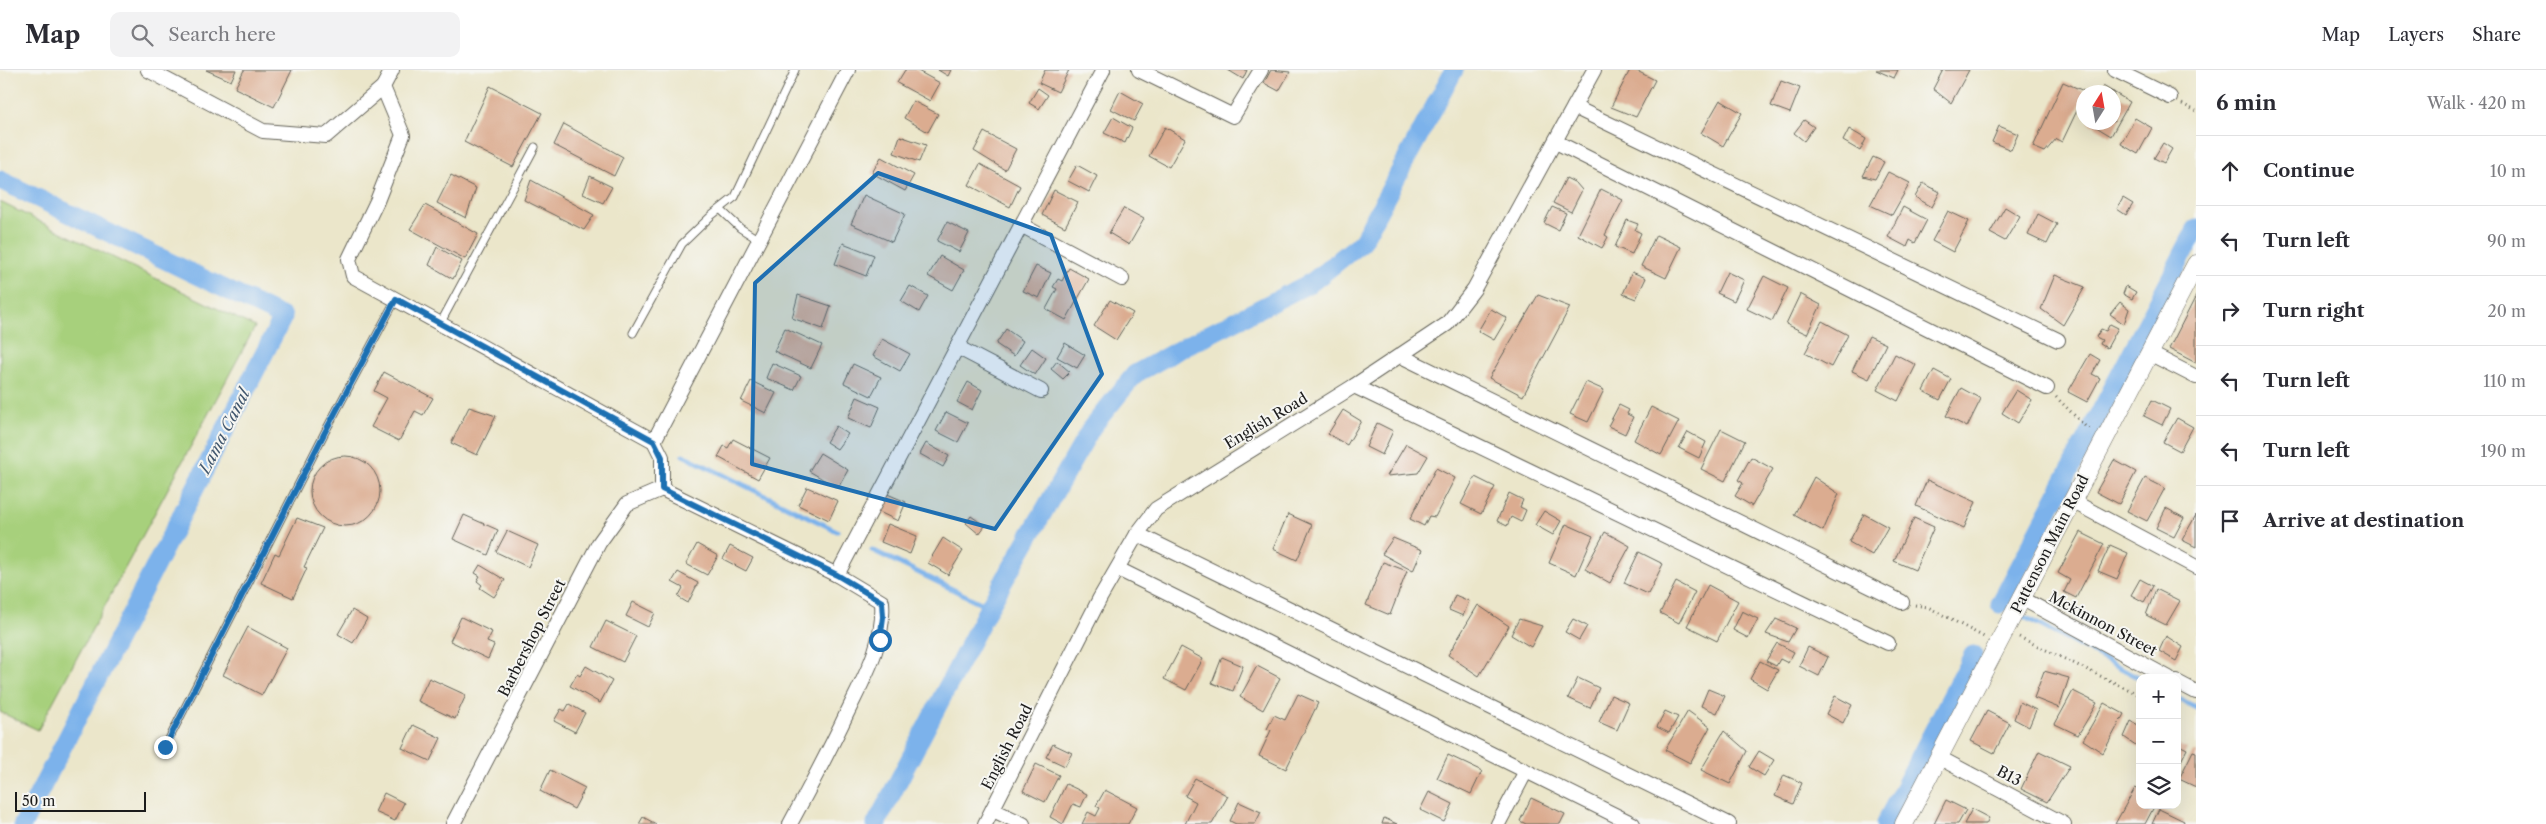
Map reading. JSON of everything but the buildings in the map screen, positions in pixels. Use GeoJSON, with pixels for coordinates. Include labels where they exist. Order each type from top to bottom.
{"type":"FeatureCollection","features":[{"type":"Feature","properties":{"kind":"street"},"geometry":{"type":"LineString","coordinates":[[148,70],[264,132],[326,136],[383,87],[392,70]]}},
{"type":"Feature","properties":{"kind":"street"},"geometry":{"type":"LineString","coordinates":[[654,441],[848,70]]}},
{"type":"Feature","properties":{"kind":"street"},"geometry":{"type":"LineString","coordinates":[[837,575],[1103,70]]}},
{"type":"Feature","properties":{"kind":"street"},"geometry":{"type":"LineString","coordinates":[[1138,70],[1233,116],[1261,70]]}},
{"type":"Feature","properties":{"kind":"street","name":"English Road"},"geometry":{"type":"LineString","coordinates":[[985,824],[1137,534],[1156,509],[1354,386],[1447,324],[1474,289],[1594,70]]}},
{"type":"Feature","properties":{"kind":"street"},"geometry":{"type":"LineString","coordinates":[[2115,70],[2170,97]]}},
{"type":"Feature","properties":{"kind":"street"},"geometry":{"type":"LineString","coordinates":[[383,87],[403,135],[376,201],[349,258],[353,276],[654,441],[662,457],[662,489],[837,575],[882,602],[883,617],[880,640],[872,662],[790,824]]}},
{"type":"Feature","properties":{"kind":"street"},"geometry":{"type":"LineString","coordinates":[[1574,107],[2058,340]]}},
{"type":"Feature","properties":{"kind":"street"},"geometry":{"type":"LineString","coordinates":[[1556,142],[2047,388]]}},
{"type":"Feature","properties":{"kind":"street"},"geometry":{"type":"LineString","coordinates":[[1021,225],[1122,279]]}},
{"type":"Feature","properties":{"kind":"street","name":"Pattenson Main Road"},"geometry":{"type":"LineString","coordinates":[[1904,824],[2196,264]]}},
{"type":"Feature","properties":{"kind":"street"},"geometry":{"type":"LineString","coordinates":[[957,347],[1041,391]]}},
{"type":"Feature","properties":{"kind":"street"},"geometry":{"type":"LineString","coordinates":[[2150,353],[2196,377]]}},
{"type":"Feature","properties":{"kind":"street"},"geometry":{"type":"LineString","coordinates":[[1401,356],[1902,602]]}},
{"type":"Feature","properties":{"kind":"street"},"geometry":{"type":"LineString","coordinates":[[1354,386],[1888,643]]}},
{"type":"Feature","properties":{"kind":"street","name":"Barbershop Street"},"geometry":{"type":"LineString","coordinates":[[453,824],[599,543],[627,504],[662,489]]}},
{"type":"Feature","properties":{"kind":"street"},"geometry":{"type":"LineString","coordinates":[[2072,501],[2196,567]]}},
{"type":"Feature","properties":{"kind":"street"},"geometry":{"type":"LineString","coordinates":[[1137,534],[1729,824]]}},
{"type":"Feature","properties":{"kind":"street"},"geometry":{"type":"LineString","coordinates":[[1118,569],[1633,824]]}},
{"type":"Feature","properties":{"kind":"street","name":"Mckinnon Street"},"geometry":{"type":"LineString","coordinates":[[2021,598],[2162,674]]}},
{"type":"Feature","properties":{"kind":"street"},"geometry":{"type":"LineString","coordinates":[[2181,684],[2196,692]]}},
{"type":"Feature","properties":{"kind":"street","name":"B13"},"geometry":{"type":"LineString","coordinates":[[1938,757],[2064,824]]}},
{"type":"Feature","properties":{"kind":"street"},"geometry":{"type":"LineString","coordinates":[[1498,824],[1526,771]]}},
{"type":"Feature","properties":{"kind":"street"},"geometry":{"type":"LineString","coordinates":[[993,810],[1023,824]]}},
{"type":"Feature","properties":{"kind":"lane"},"geometry":{"type":"LineString","coordinates":[[633,333],[682,244],[711,216],[735,197],[796,70]]}},
{"type":"Feature","properties":{"kind":"lane"},"geometry":{"type":"LineString","coordinates":[[440,324],[535,147]]}},
{"type":"Feature","properties":{"kind":"lane"},"geometry":{"type":"LineString","coordinates":[[720,210],[740,228],[759,240]]}},
{"type":"Feature","properties":{"kind":"lane"},"geometry":{"type":"LineString","coordinates":[[165,747],[325,432],[396,299]]}},
{"type":"Feature","properties":{"kind":"path"},"geometry":{"type":"LineString","coordinates":[[2047,388],[2085,426]]}},
{"type":"Feature","properties":{"kind":"path"},"geometry":{"type":"LineString","coordinates":[[1902,602],[1928,607],[2136,693]]}},
{"type":"Feature","properties":{"kind":"highlighted area"},"geometry":{"type":"Polygon","coordinates":[[[878,173],[1051,235],[1102,374],[995,529],[752,464],[755,283],[878,173]]]}},
{"type":"Feature","properties":{"kind":"green space"},"geometry":{"type":"Polygon","coordinates":[[[0,202],[255,327],[38,730],[0,712],[0,202]]]}},
{"type":"Feature","properties":{"kind":"waterway"},"geometry":{"type":"LineString","coordinates":[[876,824],[989,607],[1092,427],[1135,374],[1312,282],[1362,242],[1454,70]]}},
{"type":"Feature","properties":{"kind":"waterway","name":"Lama Canal"},"geometry":{"type":"LineString","coordinates":[[0,180],[283,317],[23,824]]}},
{"type":"Feature","properties":{"kind":"waterway"},"geometry":{"type":"LineString","coordinates":[[2000,604],[2196,229]]}},
{"type":"Feature","properties":{"kind":"waterway"},"geometry":{"type":"LineString","coordinates":[[683,455],[837,531]]}},
{"type":"Feature","properties":{"kind":"waterway"},"geometry":{"type":"LineString","coordinates":[[872,550],[989,607]]}},
{"type":"Feature","properties":{"kind":"waterway"},"geometry":{"type":"LineString","coordinates":[[2000,604],[2136,676]]}},
{"type":"Feature","properties":{"kind":"waterway"},"geometry":{"type":"LineString","coordinates":[[1885,824],[1973,655]]}},
{"type":"Feature","properties":{"kind":"waterway"},"geometry":{"type":"LineString","coordinates":[[2181,700],[2196,708]]}},
{"type":"Feature","properties":{"kind":"route"},"geometry":{"type":"LineString","coordinates":[[165,747],[325,432],[396,299],[654,441],[662,457],[662,489],[837,575],[882,602],[883,617],[880,640]]}}]}
